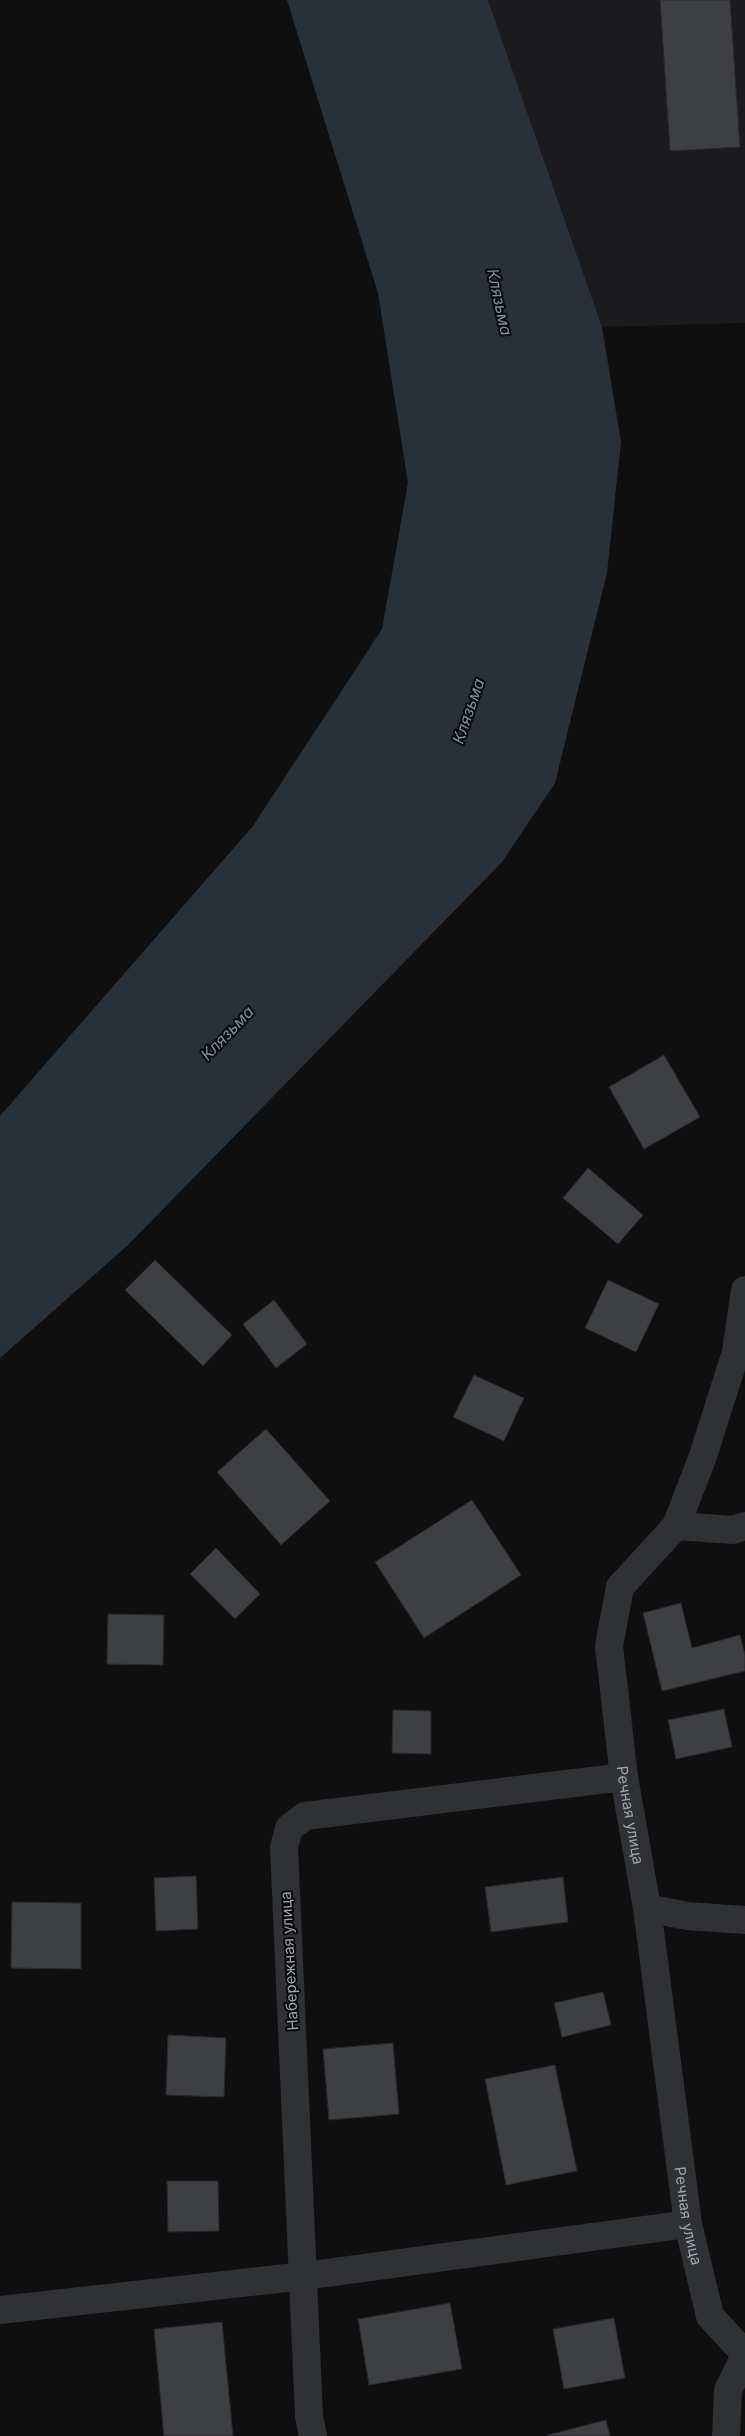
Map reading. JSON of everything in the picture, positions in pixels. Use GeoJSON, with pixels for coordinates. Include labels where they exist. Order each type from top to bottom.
{"type":"FeatureCollection","features":[{"type":"Feature","properties":{"kind":"street","name":"Речная улица"},"geometry":{"type":"LineString","coordinates":[[726,2436],[728,2390],[745,2355],[710,2316],[688,2224],[647,1908],[624,1777],[609,1646],[620,1587],[676,1526],[703,1456],[736,1352],[745,1290]]}},
{"type":"Feature","properties":{"kind":"street"},"geometry":{"type":"LineString","coordinates":[[676,1526],[733,1530],[745,1526]]}},
{"type":"Feature","properties":{"kind":"street","name":"Набережная улица"},"geometry":{"type":"LineString","coordinates":[[313,2436],[309,2416],[284,1847],[289,1828],[305,1816],[624,1777]]}},
{"type":"Feature","properties":{"kind":"street"},"geometry":{"type":"LineString","coordinates":[[647,1908],[687,1916],[745,1920]]}},
{"type":"Feature","properties":{"kind":"street"},"geometry":{"type":"LineString","coordinates":[[0,2310],[304,2276],[688,2224]]}},
{"type":"Feature","properties":{"kind":"shaded area"},"geometry":{"type":"Polygon","coordinates":[[[488,0],[745,0],[745,323],[602,327],[488,0]]]}},
{"type":"Feature","properties":{"kind":"water","name":"Клязьма"},"geometry":{"type":"Polygon","coordinates":[[[287,0],[488,0],[602,327],[621,442],[607,573],[555,783],[502,862],[127,1246],[0,1358],[0,1116],[253,826],[382,629],[408,483],[378,293],[287,0]]]}},
{"type":"Feature","properties":{"kind":"building"},"geometry":{"type":"Polygon","coordinates":[[[660,0],[730,0],[740,147],[670,151],[660,0]]]}},
{"type":"Feature","properties":{"kind":"building"},"geometry":{"type":"Polygon","coordinates":[[[664,1055],[700,1117],[644,1149],[609,1087],[664,1055]]]}},
{"type":"Feature","properties":{"kind":"building"},"geometry":{"type":"Polygon","coordinates":[[[588,1168],[643,1215],[618,1244],[563,1198],[588,1168]]]}},
{"type":"Feature","properties":{"kind":"building"},"geometry":{"type":"Polygon","coordinates":[[[155,1260],[232,1335],[203,1366],[125,1290],[155,1260]]]}},
{"type":"Feature","properties":{"kind":"building"},"geometry":{"type":"Polygon","coordinates":[[[608,1280],[659,1304],[636,1352],[585,1328],[608,1280]]]}},
{"type":"Feature","properties":{"kind":"building"},"geometry":{"type":"Polygon","coordinates":[[[274,1300],[307,1344],[276,1368],[243,1324],[274,1300]]]}},
{"type":"Feature","properties":{"kind":"building"},"geometry":{"type":"Polygon","coordinates":[[[474,1375],[524,1398],[504,1441],[453,1417],[474,1375]]]}},
{"type":"Feature","properties":{"kind":"building"},"geometry":{"type":"Polygon","coordinates":[[[266,1429],[330,1501],[281,1545],[217,1472],[266,1429]]]}},
{"type":"Feature","properties":{"kind":"building"},"geometry":{"type":"Polygon","coordinates":[[[472,1500],[521,1575],[424,1638],[375,1562],[472,1500]]]}},
{"type":"Feature","properties":{"kind":"building"},"geometry":{"type":"Polygon","coordinates":[[[216,1548],[260,1594],[235,1619],[190,1574],[216,1548]]]}},
{"type":"Feature","properties":{"kind":"building"},"geometry":{"type":"Polygon","coordinates":[[[681,1603],[692,1648],[740,1635],[745,1655],[745,1671],[662,1691],[643,1613],[681,1603]]]}},
{"type":"Feature","properties":{"kind":"building"},"geometry":{"type":"Polygon","coordinates":[[[108,1614],[164,1615],[163,1665],[107,1664],[108,1614]]]}},
{"type":"Feature","properties":{"kind":"building"},"geometry":{"type":"Polygon","coordinates":[[[724,1709],[732,1747],[676,1759],[668,1720],[724,1709]]]}},
{"type":"Feature","properties":{"kind":"building"},"geometry":{"type":"Polygon","coordinates":[[[393,1710],[431,1711],[431,1754],[392,1753],[393,1710]]]}},
{"type":"Feature","properties":{"kind":"building"},"geometry":{"type":"Polygon","coordinates":[[[196,1876],[198,1929],[156,1931],[154,1878],[196,1876]]]}},
{"type":"Feature","properties":{"kind":"building"},"geometry":{"type":"Polygon","coordinates":[[[563,1877],[568,1922],[491,1932],[485,1887],[563,1877]]]}},
{"type":"Feature","properties":{"kind":"building"},"geometry":{"type":"Polygon","coordinates":[[[12,1902],[81,1903],[81,1969],[11,1968],[12,1902]]]}},
{"type":"Feature","properties":{"kind":"building"},"geometry":{"type":"Polygon","coordinates":[[[603,1992],[611,2025],[562,2037],[554,2003],[603,1992]]]}},
{"type":"Feature","properties":{"kind":"building"},"geometry":{"type":"Polygon","coordinates":[[[168,2035],[226,2038],[224,2097],[166,2095],[168,2035]]]}},
{"type":"Feature","properties":{"kind":"building"},"geometry":{"type":"Polygon","coordinates":[[[393,2043],[399,2114],[329,2120],[323,2049],[393,2043]]]}},
{"type":"Feature","properties":{"kind":"building"},"geometry":{"type":"Polygon","coordinates":[[[555,2065],[577,2171],[506,2185],[485,2079],[555,2065]]]}},
{"type":"Feature","properties":{"kind":"building"},"geometry":{"type":"Polygon","coordinates":[[[167,2181],[218,2181],[219,2231],[168,2232],[167,2181]]]}},
{"type":"Feature","properties":{"kind":"building"},"geometry":{"type":"Polygon","coordinates":[[[450,2303],[462,2369],[369,2385],[358,2319],[450,2303]]]}},
{"type":"Feature","properties":{"kind":"building"},"geometry":{"type":"Polygon","coordinates":[[[614,2318],[625,2378],[564,2389],[553,2329],[614,2318]]]}},
{"type":"Feature","properties":{"kind":"building"},"geometry":{"type":"Polygon","coordinates":[[[222,2322],[233,2436],[164,2436],[154,2329],[222,2322]]]}},
{"type":"Feature","properties":{"kind":"building"},"geometry":{"type":"Polygon","coordinates":[[[606,2420],[610,2436],[548,2436],[548,2435],[606,2420]]]}}]}
